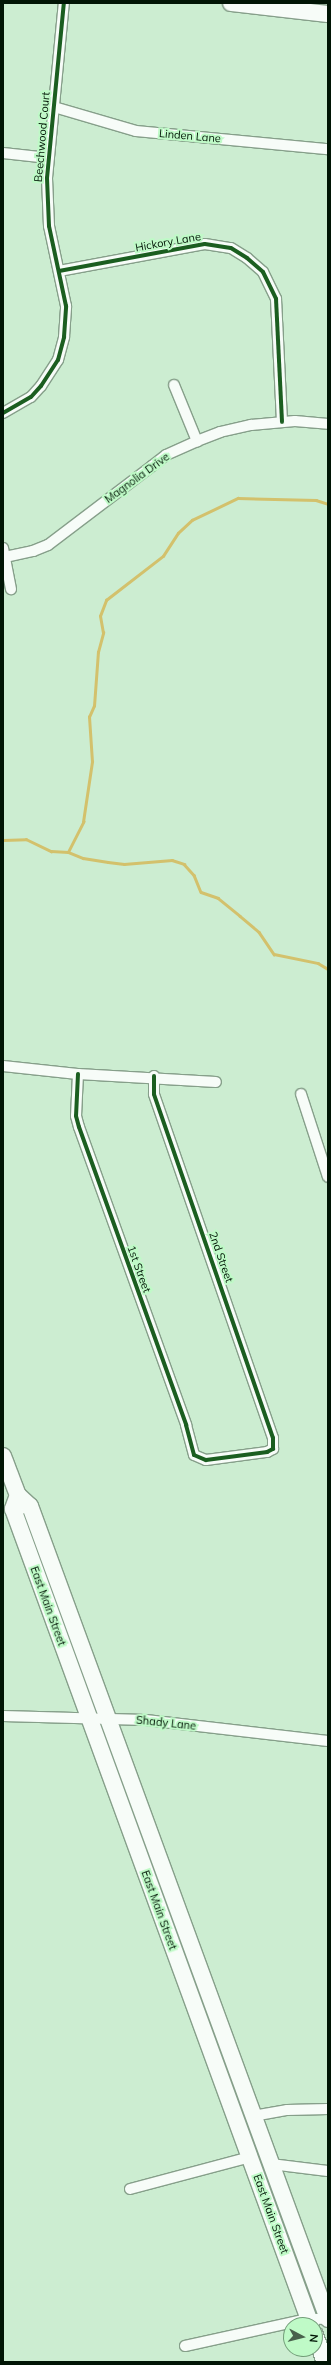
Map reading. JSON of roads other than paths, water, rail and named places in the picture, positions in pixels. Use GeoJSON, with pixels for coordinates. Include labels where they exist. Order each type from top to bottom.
{"type":"FeatureCollection","features":[{"type":"Feature","properties":{"kind":"main road"},"geometry":{"type":"LineString","coordinates":[[231,3],[328,14]]}},
{"type":"Feature","properties":{"kind":"main road"},"geometry":{"type":"LineString","coordinates":[[3,1456],[18,1495]]}},
{"type":"Feature","properties":{"kind":"main road","name":"East Main Street"},"geometry":{"type":"LineString","coordinates":[[18,1495],[53,1585],[60,1588],[328,2318]]}},
{"type":"Feature","properties":{"kind":"main road","name":"East Main Street"},"geometry":{"type":"LineString","coordinates":[[18,1495],[13,1509],[308,2317]]}},
{"type":"Feature","properties":{"kind":"street","name":"Beechwood Court"},"geometry":{"type":"LineString","coordinates":[[3,414],[31,397],[58,360],[64,337],[66,316],[47,206],[49,158],[64,3]]}},
{"type":"Feature","properties":{"kind":"street","name":"Linden Lane"},"geometry":{"type":"LineString","coordinates":[[54,107],[136,131],[328,150]]}},
{"type":"Feature","properties":{"kind":"street"},"geometry":{"type":"LineString","coordinates":[[3,153],[49,158]]}},
{"type":"Feature","properties":{"kind":"street","name":"Hickory Lane"},"geometry":{"type":"LineString","coordinates":[[59,270],[205,244],[230,248],[247,258],[262,272],[276,299],[282,422]]}},
{"type":"Feature","properties":{"kind":"street"},"geometry":{"type":"LineString","coordinates":[[174,385],[197,441]]}},
{"type":"Feature","properties":{"kind":"street","name":"Magnolia Drive"},"geometry":{"type":"LineString","coordinates":[[4,552],[33,551],[48,545],[166,455],[197,441],[239,427],[282,422],[328,424]]}},
{"type":"Feature","properties":{"kind":"street"},"geometry":{"type":"LineString","coordinates":[[4,552],[11,589]]}},
{"type":"Feature","properties":{"kind":"street"},"geometry":{"type":"LineString","coordinates":[[3,1066],[78,1074],[154,1076],[216,1082]]}},
{"type":"Feature","properties":{"kind":"street","name":"1st Street"},"geometry":{"type":"LineString","coordinates":[[78,1074],[76,1116],[79,1127],[186,1425],[194,1455],[206,1460],[267,1452],[272,1449],[274,1444]]}},
{"type":"Feature","properties":{"kind":"street","name":"2nd Street"},"geometry":{"type":"LineString","coordinates":[[154,1076],[154,1094],[241,1339],[274,1444]]}},
{"type":"Feature","properties":{"kind":"street"},"geometry":{"type":"LineString","coordinates":[[301,1094],[328,1175]]}},
{"type":"Feature","properties":{"kind":"street","name":"Shady Lane"},"geometry":{"type":"LineString","coordinates":[[3,1716],[90,1720],[146,1720],[328,1741]]}},
{"type":"Feature","properties":{"kind":"street"},"geometry":{"type":"LineString","coordinates":[[253,2116],[287,2110],[328,2109]]}},
{"type":"Feature","properties":{"kind":"street"},"geometry":{"type":"LineString","coordinates":[[130,2190],[250,2157]]}},
{"type":"Feature","properties":{"kind":"street"},"geometry":{"type":"LineString","coordinates":[[271,2164],[328,2171]]}},
{"type":"Feature","properties":{"kind":"street"},"geometry":{"type":"LineString","coordinates":[[185,2346],[283,2327]]}},
{"type":"Feature","properties":{"kind":"waterway"},"geometry":{"type":"LineString","coordinates":[[68,852],[83,822],[92,762],[89,717],[94,706],[98,652],[103,633],[100,616],[106,600],[163,556],[178,533],[192,520],[238,498],[316,500],[328,504]]}},
{"type":"Feature","properties":{"kind":"waterway"},"geometry":{"type":"LineString","coordinates":[[3,840],[26,839],[51,851],[68,852],[83,858],[108,862],[124,864],[172,860],[184,864],[194,875],[201,892],[218,898],[259,932],[274,954],[318,963],[328,969]]}}]}
